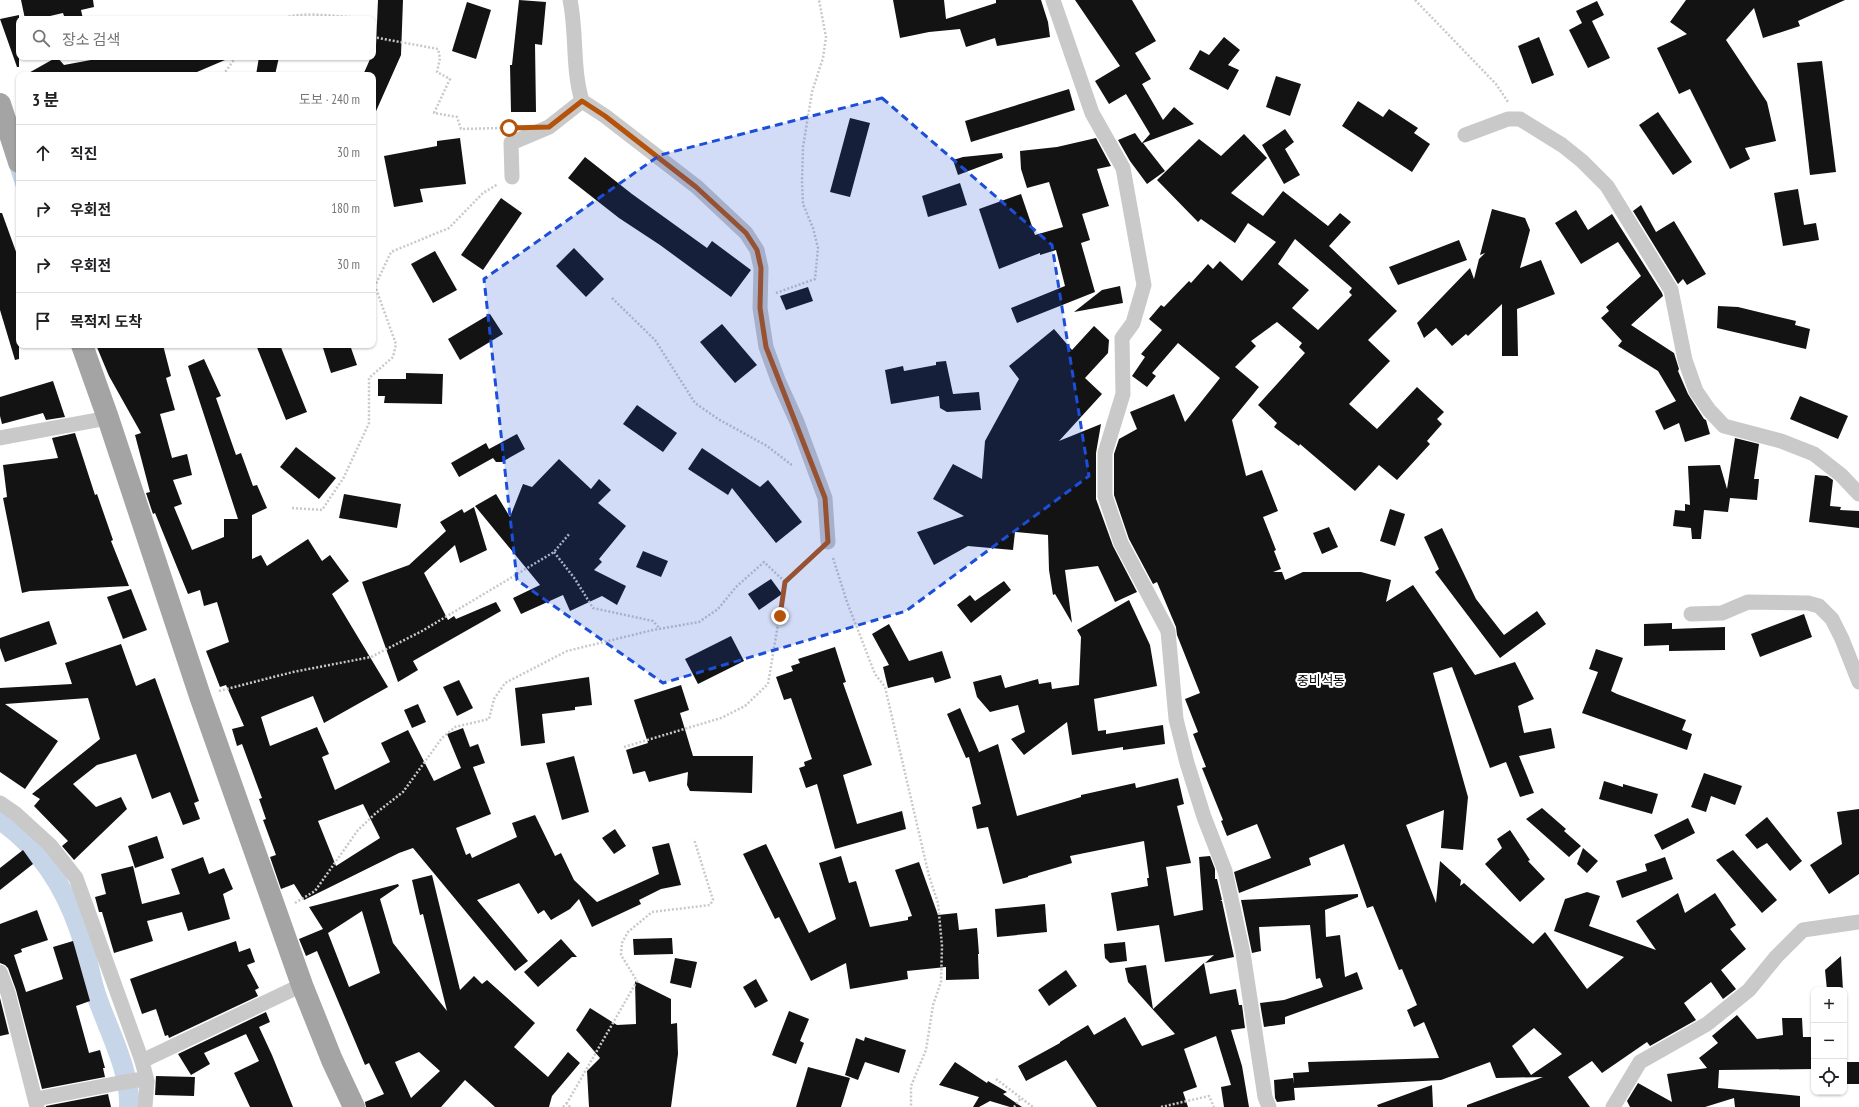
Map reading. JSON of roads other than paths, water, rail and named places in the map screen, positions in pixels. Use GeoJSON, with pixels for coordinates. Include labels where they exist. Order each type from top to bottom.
{"type":"FeatureCollection","features":[{"type":"Feature","properties":{"kind":"main road"},"geometry":{"type":"LineString","coordinates":[[0,104],[16,153]]}},
{"type":"Feature","properties":{"kind":"main road"},"geometry":{"type":"LineString","coordinates":[[83,348],[108,418],[200,696],[302,985],[332,1060],[354,1107]]}},
{"type":"Feature","properties":{"kind":"street"},"geometry":{"type":"LineString","coordinates":[[570,0],[574,18],[577,87],[582,101],[605,116],[696,187],[746,233],[757,250],[761,268],[760,308],[766,347],[825,498],[828,542]]}},
{"type":"Feature","properties":{"kind":"street"},"geometry":{"type":"LineString","coordinates":[[1053,0],[1092,113],[1123,168],[1144,285],[1133,323],[1122,338],[1123,394],[1105,453],[1105,496],[1121,543],[1168,630],[1176,719],[1187,763],[1204,817],[1225,871],[1243,952],[1265,1097],[1269,1107]]}},
{"type":"Feature","properties":{"kind":"street"},"geometry":{"type":"LineString","coordinates":[[512,177],[511,143],[549,127],[582,101]]}},
{"type":"Feature","properties":{"kind":"street"},"geometry":{"type":"LineString","coordinates":[[1465,135],[1508,119],[1520,119],[1567,149],[1582,161],[1607,186],[1671,290],[1685,360],[1696,391],[1709,410],[1724,426],[1781,441],[1814,454],[1841,475],[1859,494]]}},
{"type":"Feature","properties":{"kind":"street"},"geometry":{"type":"LineString","coordinates":[[0,438],[108,418]]}},
{"type":"Feature","properties":{"kind":"street"},"geometry":{"type":"LineString","coordinates":[[1691,614],[1722,613],[1748,602],[1808,603],[1819,606],[1832,619],[1859,682]]}},
{"type":"Feature","properties":{"kind":"street"},"geometry":{"type":"LineString","coordinates":[[0,803],[16,814],[50,845],[76,878],[142,1061],[144,1107]]}},
{"type":"Feature","properties":{"kind":"street"},"geometry":{"type":"LineString","coordinates":[[1613,1107],[1640,1062],[1707,1024],[1749,990],[1776,957],[1803,930],[1859,922]]}},
{"type":"Feature","properties":{"kind":"street"},"geometry":{"type":"LineString","coordinates":[[0,972],[8,994],[36,1103],[119,1083],[142,1081]]}},
{"type":"Feature","properties":{"kind":"street"},"geometry":{"type":"LineString","coordinates":[[142,1061],[302,985]]}},
{"type":"Feature","properties":{"kind":"waterway"},"geometry":{"type":"LineString","coordinates":[[11,163],[16,178]]}},
{"type":"Feature","properties":{"kind":"waterway"},"geometry":{"type":"LineString","coordinates":[[0,820],[14,830],[38,855],[66,897],[82,938],[95,991],[123,1066],[127,1080],[129,1107]]}},
{"type":"Feature","properties":{"kind":"district","name":"중비석동"},"geometry":{"type":"Point","coordinates":[1321,680]}}]}
